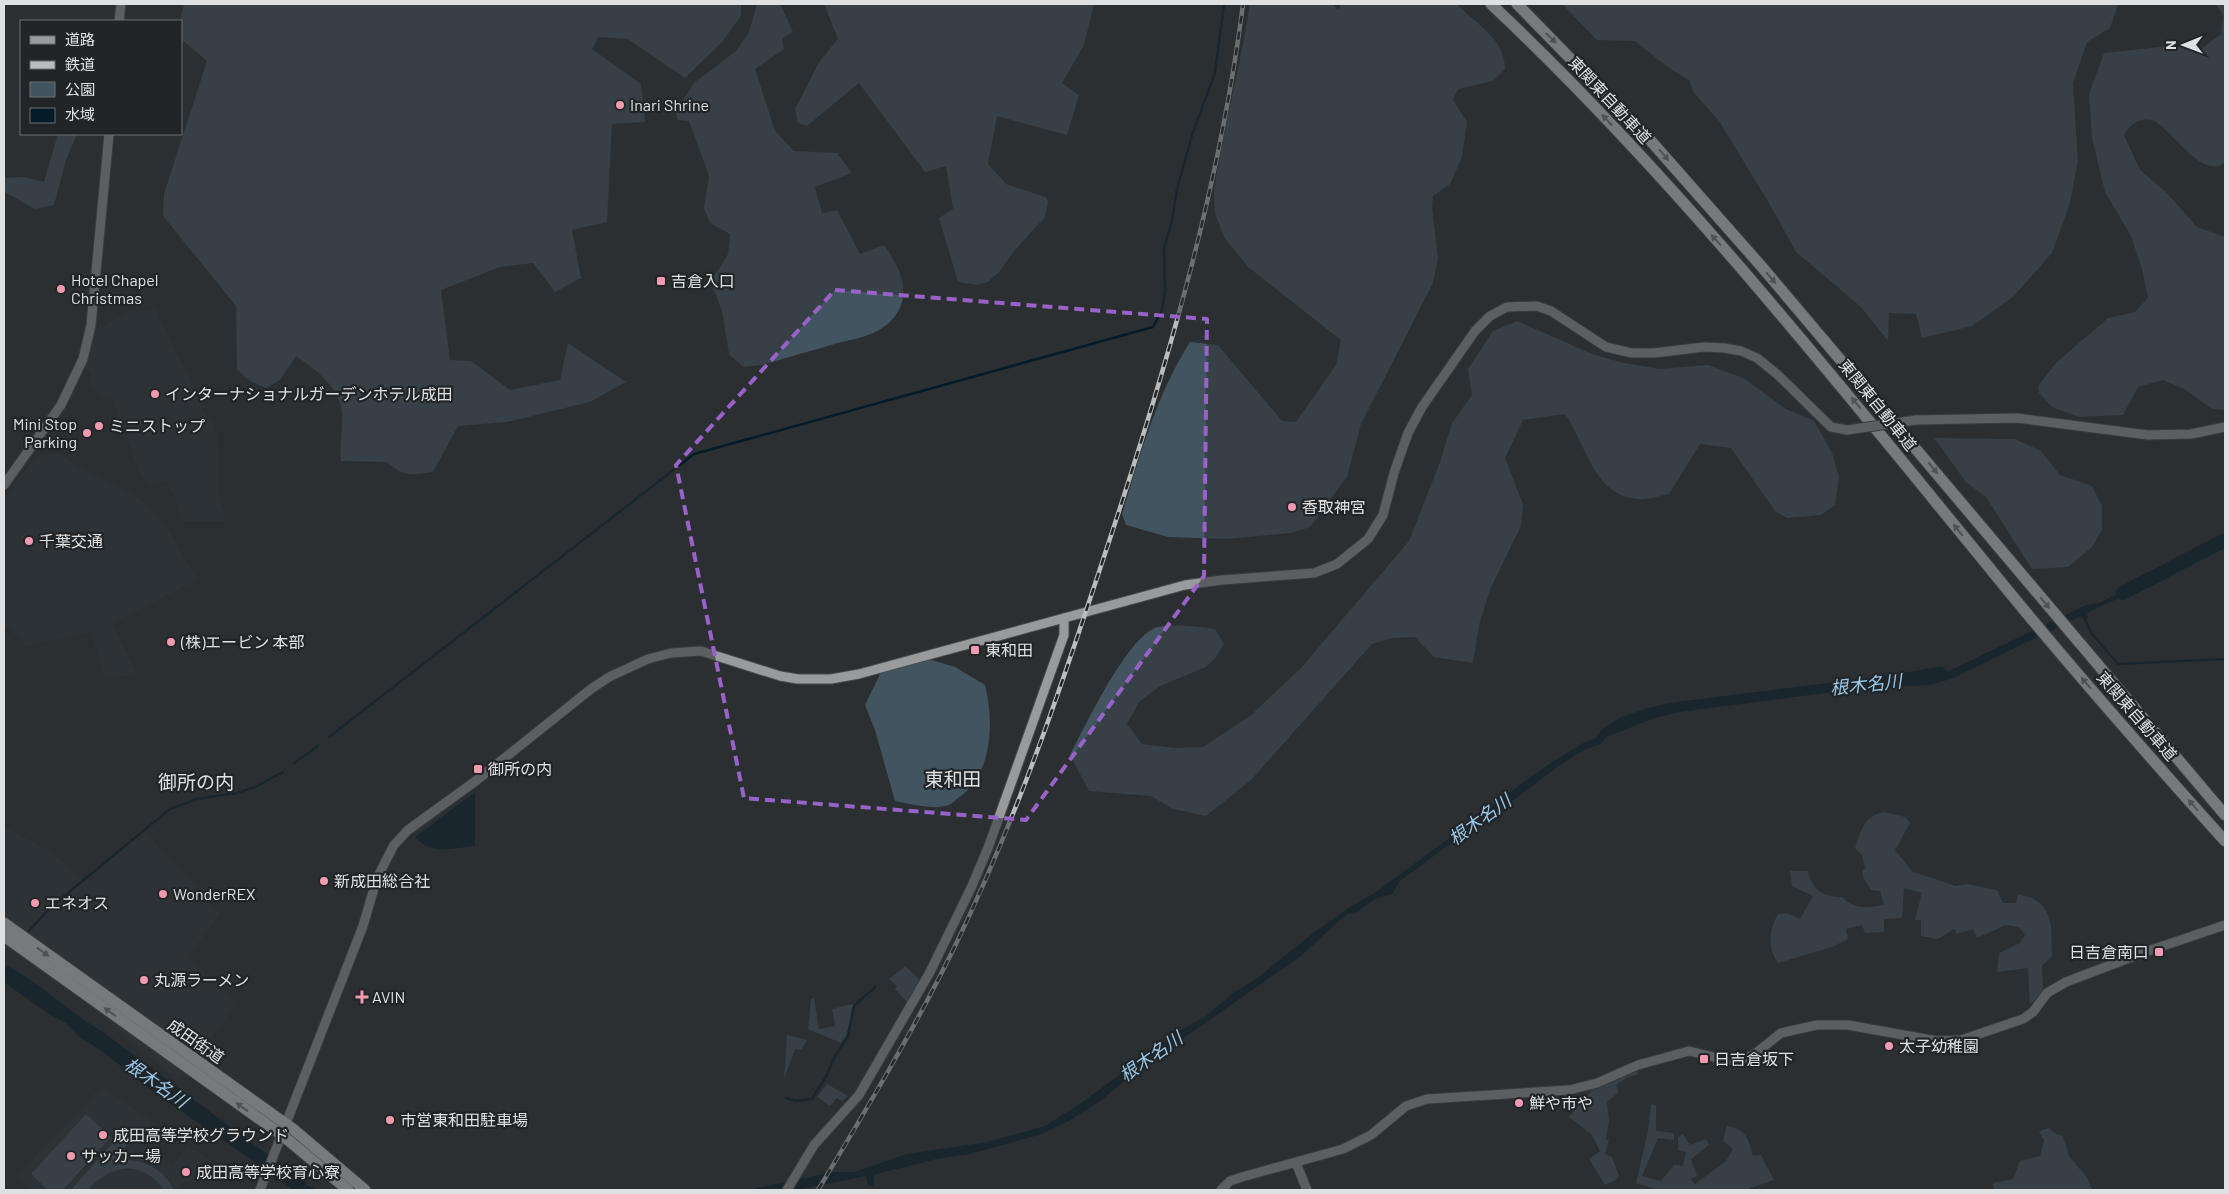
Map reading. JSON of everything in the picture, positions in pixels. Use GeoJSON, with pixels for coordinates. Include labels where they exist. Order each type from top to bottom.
{"type":"FeatureCollection","features":[{"type":"Feature","properties":{"kind":"highway","name":"東関東自動車道"},"geometry":{"type":"LineString","coordinates":[[1517,4],[1650,140],[1858,379],[2013,566],[2225,815]]}},
{"type":"Feature","properties":{"kind":"highway","name":"東関東自動車道"},"geometry":{"type":"LineString","coordinates":[[1495,7],[1590,101],[1747,274],[1863,412],[1989,568],[2082,678],[2225,841]]}},
{"type":"Feature","properties":{"kind":"highway","name":"成田街道"},"geometry":{"type":"LineString","coordinates":[[4,923],[138,1021],[282,1135]]}},
{"type":"Feature","properties":{"kind":"highway","name":"成田街道"},"geometry":{"type":"LineString","coordinates":[[4,936],[282,1135],[297,1140],[365,1190]]}},
{"type":"Feature","properties":{"kind":"highway","name":"成田街道"},"geometry":{"type":"LineString","coordinates":[[297,1140],[348,1190]]}},
{"type":"Feature","properties":{"kind":"street"},"geometry":{"type":"LineString","coordinates":[[119,20],[121,4]]}},
{"type":"Feature","properties":{"kind":"street"},"geometry":{"type":"LineString","coordinates":[[4,485],[61,405],[83,359],[91,325],[109,135]]}},
{"type":"Feature","properties":{"kind":"street"},"geometry":{"type":"LineString","coordinates":[[260,1190],[320,1031],[363,926],[377,878],[394,845],[408,830],[477,780],[609,677],[648,659],[670,653],[689,651],[716,655],[780,676],[802,679],[831,679],[859,674],[1185,585],[1222,580],[1314,573],[1337,564],[1368,539],[1383,514],[1408,433],[1422,407],[1475,331],[1490,316],[1507,307],[1537,306],[1551,311],[1606,347],[1632,353],[1654,354],[1704,347],[1741,351],[1757,358],[1778,374],[1831,427],[1847,430],[1916,420],[2017,418],[2148,435],[2191,434],[2225,427]]}},
{"type":"Feature","properties":{"kind":"street"},"geometry":{"type":"LineString","coordinates":[[787,1190],[819,1138],[849,1108],[859,1095],[930,972],[971,888],[1021,759],[1052,670],[1064,635],[1064,618]]}},
{"type":"Feature","properties":{"kind":"street"},"geometry":{"type":"LineString","coordinates":[[1220,1190],[1230,1181],[1343,1148],[1371,1135],[1404,1108],[1427,1099],[1569,1090],[1597,1083],[1638,1066],[1689,1051],[1722,1059],[1741,1061],[1747,1059],[1788,1030],[1817,1025],[1848,1025],[1937,1040],[1961,1040],[2023,1019],[2033,1012],[2047,993],[2066,982],[2145,952],[2225,925]]}},
{"type":"Feature","properties":{"kind":"street"},"geometry":{"type":"LineString","coordinates":[[1296,1163],[1307,1190]]}},
{"type":"Feature","properties":{"kind":"highlighted area"},"geometry":{"type":"Polygon","coordinates":[[[835,290],[1207,319],[1204,576],[1026,820],[744,798],[676,465],[835,290]]]}},
{"type":"Feature","properties":{"kind":"shaded area","name":"インターナショナルガーデンホテル成田"},"geometry":{"type":"Polygon","coordinates":[[[156,308],[176,354],[191,379],[201,408],[214,426],[217,435],[219,497],[224,510],[225,521],[182,521],[175,496],[166,481],[149,485],[139,471],[112,397],[102,396],[92,389],[90,372],[85,370],[94,331],[127,313],[156,308]]]}},
{"type":"Feature","properties":{"kind":"shaded area","name":"千葉交通"},"geometry":{"type":"Polygon","coordinates":[[[58,452],[77,466],[129,492],[147,504],[169,531],[197,580],[112,623],[137,675],[105,677],[91,632],[27,646],[4,624],[4,498],[37,456],[58,452]]]}},
{"type":"Feature","properties":{"kind":"shaded area"},"geometry":{"type":"Polygon","coordinates":[[[4,827],[50,851],[85,882],[144,831],[220,914],[187,957],[237,1003],[178,1081],[94,1009],[4,945],[4,827]]]}},
{"type":"Feature","properties":{"kind":"shaded area","name":"成田高等学校グラウンド"},"geometry":{"type":"Polygon","coordinates":[[[102,1086],[156,1125],[143,1146],[173,1165],[188,1146],[212,1161],[198,1178],[180,1184],[182,1190],[30,1190],[17,1176],[102,1086]]]}},
{"type":"Feature","properties":{"kind":"green space"},"geometry":{"type":"Polygon","coordinates":[[[184,4],[741,4],[741,16],[722,42],[685,78],[628,39],[598,37],[592,49],[641,84],[645,122],[612,124],[607,222],[572,230],[581,278],[555,292],[533,263],[500,267],[441,290],[450,360],[471,361],[510,390],[560,380],[568,343],[626,382],[590,402],[507,422],[458,426],[433,472],[408,474],[403,473],[387,462],[341,461],[342,413],[337,395],[332,387],[296,356],[280,380],[266,388],[250,381],[237,370],[236,306],[163,216],[164,194],[207,61],[182,40],[182,20],[180,20],[184,4]]]}},
{"type":"Feature","properties":{"kind":"green space"},"geometry":{"type":"Polygon","coordinates":[[[757,4],[780,4],[793,32],[782,38],[784,49],[755,69],[775,131],[794,151],[837,153],[852,173],[815,187],[822,213],[837,210],[860,254],[884,245],[898,267],[903,290],[898,312],[890,321],[874,333],[761,365],[743,367],[729,354],[722,311],[711,282],[728,254],[730,234],[710,223],[704,208],[709,176],[689,121],[678,120],[675,112],[695,82],[736,51],[749,32],[757,4]]]}},
{"type":"Feature","properties":{"kind":"green space"},"geometry":{"type":"Polygon","coordinates":[[[824,4],[1094,4],[1084,45],[1062,83],[1079,95],[1067,135],[997,116],[988,164],[1006,184],[1046,197],[1048,202],[1045,217],[1015,250],[999,272],[988,282],[977,285],[958,282],[939,218],[953,209],[946,166],[925,172],[859,83],[807,126],[798,123],[795,109],[819,62],[838,39],[824,4]]]}},
{"type":"Feature","properties":{"kind":"green space"},"geometry":{"type":"Polygon","coordinates":[[[1250,4],[1333,4],[1338,10],[1341,4],[1457,4],[1495,41],[1504,58],[1505,69],[1493,81],[1458,89],[1453,100],[1467,122],[1462,157],[1450,184],[1433,196],[1432,206],[1438,259],[1433,283],[1361,424],[1347,477],[1310,527],[1291,533],[1226,539],[1168,537],[1126,525],[1122,514],[1150,425],[1178,362],[1190,342],[1218,345],[1282,421],[1296,422],[1336,365],[1341,340],[1248,267],[1224,237],[1215,213],[1214,192],[1218,164],[1250,4]]]}},
{"type":"Feature","properties":{"kind":"green space"},"geometry":{"type":"Polygon","coordinates":[[[1562,4],[2118,4],[2110,28],[2087,42],[2073,83],[2078,161],[2070,203],[2052,253],[2014,296],[1972,326],[1922,338],[1916,314],[1889,313],[1888,341],[1861,307],[1796,252],[1769,203],[1719,121],[1694,93],[1689,80],[1669,68],[1635,41],[1597,40],[1562,4]]]}},
{"type":"Feature","properties":{"kind":"green space"},"geometry":{"type":"Polygon","coordinates":[[[2215,4],[2225,4],[2225,162],[2217,166],[2199,161],[2163,127],[2151,120],[2141,120],[2133,124],[2124,135],[2140,170],[2167,193],[2197,227],[2225,237],[2225,410],[2212,409],[2184,389],[2163,380],[2138,387],[2123,415],[2079,417],[2052,407],[2039,393],[2038,386],[2056,363],[2108,318],[2135,312],[2148,298],[2142,269],[2131,236],[2105,192],[2092,138],[2089,94],[2104,53],[2170,46],[2201,49],[2221,34],[2223,14],[2215,4]]]}},
{"type":"Feature","properties":{"kind":"green space"},"geometry":{"type":"Polygon","coordinates":[[[58,135],[77,135],[66,160],[54,205],[35,209],[6,193],[4,197],[4,178],[25,177],[44,182],[58,135]]]}},
{"type":"Feature","properties":{"kind":"green space"},"geometry":{"type":"Polygon","coordinates":[[[1517,321],[1592,354],[1624,363],[1660,369],[1708,365],[1743,378],[1786,409],[1814,421],[1832,453],[1839,477],[1835,505],[1821,515],[1787,518],[1775,511],[1731,448],[1700,444],[1669,494],[1642,499],[1623,496],[1611,489],[1601,479],[1565,414],[1523,420],[1505,458],[1523,504],[1521,526],[1491,587],[1479,625],[1473,663],[1434,657],[1415,637],[1392,638],[1372,644],[1251,780],[1206,816],[1173,809],[1151,796],[1089,791],[1070,755],[1095,706],[1117,669],[1140,639],[1151,630],[1164,626],[1192,626],[1215,629],[1224,644],[1216,657],[1206,667],[1160,686],[1139,702],[1127,724],[1142,744],[1175,748],[1203,747],[1250,716],[1301,668],[1409,541],[1440,462],[1452,423],[1472,395],[1468,369],[1493,331],[1517,321]]]}},
{"type":"Feature","properties":{"kind":"green space"},"geometry":{"type":"Polygon","coordinates":[[[1934,438],[2015,439],[2041,451],[2060,475],[2092,486],[2102,506],[2102,530],[2092,547],[2068,567],[2032,569],[1986,497],[1966,482],[1934,438]]]}},
{"type":"Feature","properties":{"kind":"green space"},"geometry":{"type":"Polygon","coordinates":[[[928,659],[955,667],[985,685],[990,714],[988,745],[980,773],[972,786],[961,796],[947,806],[939,807],[920,806],[895,801],[875,730],[865,705],[886,662],[928,659]]]}},
{"type":"Feature","properties":{"kind":"green space"},"geometry":{"type":"Polygon","coordinates":[[[1885,812],[1905,817],[1910,823],[1895,850],[1913,872],[1956,886],[1967,884],[1997,890],[2003,903],[2016,903],[2018,894],[2033,898],[2043,906],[2051,926],[2052,956],[2042,966],[2043,992],[2030,1004],[2028,968],[1997,972],[1999,953],[2020,943],[2025,935],[2019,927],[2006,925],[1977,938],[1973,929],[1957,934],[1954,929],[1938,939],[1921,936],[1921,920],[1915,920],[1922,893],[1904,888],[1902,918],[1884,919],[1884,932],[1865,933],[1862,925],[1846,929],[1848,939],[1832,947],[1778,963],[1772,951],[1770,939],[1778,914],[1786,913],[1800,919],[1813,896],[1792,886],[1790,871],[1808,871],[1816,888],[1829,896],[1842,897],[1852,904],[1862,907],[1884,905],[1880,891],[1871,890],[1863,877],[1862,871],[1865,868],[1862,855],[1855,848],[1864,824],[1872,816],[1885,812]]]}},
{"type":"Feature","properties":{"kind":"green space"},"geometry":{"type":"Polygon","coordinates":[[[905,966],[921,981],[908,1003],[895,989],[897,986],[889,979],[905,966]]]}},
{"type":"Feature","properties":{"kind":"green space"},"geometry":{"type":"Polygon","coordinates":[[[814,998],[819,1029],[835,1026],[832,1009],[853,1004],[847,1034],[841,1043],[808,1029],[811,999],[814,998]]]}},
{"type":"Feature","properties":{"kind":"green space"},"geometry":{"type":"Polygon","coordinates":[[[787,1035],[807,1040],[801,1050],[795,1049],[784,1079],[787,1035]]]}},
{"type":"Feature","properties":{"kind":"green space"},"geometry":{"type":"Polygon","coordinates":[[[1637,1070],[1638,1074],[1628,1077],[1616,1085],[1619,1092],[1607,1102],[1609,1121],[1606,1139],[1609,1140],[1605,1154],[1612,1157],[1619,1176],[1616,1180],[1605,1185],[1589,1159],[1600,1151],[1591,1134],[1569,1117],[1593,1089],[1637,1070]]]}},
{"type":"Feature","properties":{"kind":"green space"},"geometry":{"type":"Polygon","coordinates":[[[827,1084],[848,1096],[842,1101],[837,1098],[830,1106],[817,1097],[827,1084]]]}},
{"type":"Feature","properties":{"kind":"green space"},"geometry":{"type":"Polygon","coordinates":[[[1651,1104],[1656,1105],[1656,1131],[1674,1133],[1674,1140],[1658,1138],[1642,1176],[1661,1181],[1674,1165],[1683,1166],[1686,1152],[1678,1150],[1678,1137],[1683,1134],[1690,1145],[1706,1139],[1709,1145],[1691,1159],[1697,1176],[1691,1179],[1695,1184],[1726,1161],[1733,1149],[1723,1141],[1727,1126],[1738,1129],[1745,1135],[1753,1156],[1761,1155],[1774,1180],[1745,1190],[1658,1190],[1636,1183],[1648,1131],[1651,1104]]]}},
{"type":"Feature","properties":{"kind":"green space","name":"サッカー場"},"geometry":{"type":"Polygon","coordinates":[[[86,1114],[111,1137],[63,1190],[48,1190],[31,1174],[86,1114]]]}},
{"type":"Feature","properties":{"kind":"green space"},"geometry":{"type":"Polygon","coordinates":[[[2049,1128],[2054,1133],[2063,1136],[2069,1156],[2088,1179],[2092,1190],[1994,1190],[1993,1183],[2013,1179],[2020,1161],[2040,1156],[2044,1141],[2039,1131],[2049,1128]]]}},
{"type":"Feature","properties":{"kind":"green space"},"geometry":{"type":"Polygon","coordinates":[[[118,1137],[127,1145],[113,1161],[132,1160],[148,1165],[163,1174],[174,1190],[164,1190],[146,1173],[126,1169],[116,1170],[106,1175],[88,1190],[71,1190],[118,1137]]]}},
{"type":"Feature","properties":{"kind":"water"},"geometry":{"type":"Polygon","coordinates":[[[2140,582],[2136,590],[2087,613],[2088,618],[2084,620],[2081,616],[1951,679],[1930,685],[1863,688],[1680,712],[1655,718],[1606,737],[1601,744],[1586,749],[1560,765],[1482,824],[1465,833],[1400,881],[1392,894],[1375,899],[1357,912],[1347,914],[1301,956],[1171,1047],[1171,1056],[1165,1052],[1136,1074],[1129,1077],[1103,1099],[1069,1121],[1039,1135],[970,1154],[936,1159],[874,1175],[874,1185],[868,1186],[866,1176],[797,1190],[748,1190],[832,1172],[854,1172],[907,1154],[987,1142],[1045,1126],[1081,1103],[1181,1030],[1206,1016],[1233,993],[1256,979],[1308,937],[1347,909],[1376,892],[1464,827],[1482,818],[1486,809],[1552,762],[1585,742],[1595,739],[1601,730],[1621,717],[1669,703],[1892,675],[1942,666],[1947,671],[1951,670],[2086,605],[2099,603],[2140,582]]]}},
{"type":"Feature","properties":{"kind":"water"},"geometry":{"type":"Polygon","coordinates":[[[475,792],[475,846],[435,849],[428,847],[415,837],[475,792]]]}},
{"type":"Feature","properties":{"kind":"water"},"geometry":{"type":"Polygon","coordinates":[[[4,964],[30,979],[256,1146],[304,1179],[307,1185],[317,1190],[294,1190],[278,1180],[274,1181],[274,1175],[159,1096],[99,1049],[78,1036],[66,1023],[49,1014],[4,982],[4,964]]]}},
{"type":"Feature","properties":{"kind":"waterway"},"geometry":{"type":"LineString","coordinates":[[329,737],[694,454],[1153,327],[1162,310],[1165,291],[1164,248],[1172,221],[1177,189],[1193,132],[1215,73],[1224,4]]}},
{"type":"Feature","properties":{"kind":"waterway","name":"根木名川"},"geometry":{"type":"LineString","coordinates":[[2123,593],[2225,540]]}},
{"type":"Feature","properties":{"kind":"waterway"},"geometry":{"type":"LineString","coordinates":[[2084,617],[2092,634],[2118,664],[2225,659]]}},
{"type":"Feature","properties":{"kind":"waterway"},"geometry":{"type":"LineString","coordinates":[[294,763],[318,746]]}},
{"type":"Feature","properties":{"kind":"waterway"},"geometry":{"type":"LineString","coordinates":[[26,934],[52,906],[170,809],[197,799],[237,793],[255,787],[283,772]]}},
{"type":"Feature","properties":{"kind":"waterway"},"geometry":{"type":"LineString","coordinates":[[786,1098],[796,1101],[812,1099],[848,1036],[854,1006],[875,987]]}},
{"type":"Feature","properties":{"kind":"railway"},"geometry":{"type":"LineString","coordinates":[[818,1190],[872,1100],[955,946],[1003,840],[1044,731],[1119,511],[1176,323],[1193,260],[1222,133],[1234,69],[1243,4]]}},
{"type":"Feature","properties":{"kind":"place","name":"Inari Shrine"},"geometry":{"type":"Point","coordinates":[620,105]}},
{"type":"Feature","properties":{"kind":"place","name":"吉倉入口"},"geometry":{"type":"Point","coordinates":[661,281]}},
{"type":"Feature","properties":{"kind":"place","name":"Hotel Chapel Christmas"},"geometry":{"type":"Point","coordinates":[61,289]}},
{"type":"Feature","properties":{"kind":"place","name":"インターナショナルガーデンホテル成田"},"geometry":{"type":"Point","coordinates":[155,394]}},
{"type":"Feature","properties":{"kind":"place","name":"ミニストップ"},"geometry":{"type":"Point","coordinates":[99,426]}},
{"type":"Feature","properties":{"kind":"place","name":"Mini Stop Parking"},"geometry":{"type":"Point","coordinates":[87,433]}},
{"type":"Feature","properties":{"kind":"place","name":"香取神宮"},"geometry":{"type":"Point","coordinates":[1292,507]}},
{"type":"Feature","properties":{"kind":"place","name":"千葉交通"},"geometry":{"type":"Point","coordinates":[29,541]}},
{"type":"Feature","properties":{"kind":"place","name":"(株)エービン 本部"},"geometry":{"type":"Point","coordinates":[171,642]}},
{"type":"Feature","properties":{"kind":"place","name":"東和田"},"geometry":{"type":"Point","coordinates":[975,650]}},
{"type":"Feature","properties":{"kind":"place","name":"御所の内"},"geometry":{"type":"Point","coordinates":[478,769]}},
{"type":"Feature","properties":{"kind":"place","name":"新成田総合社"},"geometry":{"type":"Point","coordinates":[324,881]}},
{"type":"Feature","properties":{"kind":"place","name":"WonderREX"},"geometry":{"type":"Point","coordinates":[163,894]}},
{"type":"Feature","properties":{"kind":"place","name":"エネオス"},"geometry":{"type":"Point","coordinates":[35,903]}},
{"type":"Feature","properties":{"kind":"place","name":"日吉倉南口"},"geometry":{"type":"Point","coordinates":[2159,952]}},
{"type":"Feature","properties":{"kind":"place","name":"丸源ラーメン"},"geometry":{"type":"Point","coordinates":[144,980]}},
{"type":"Feature","properties":{"kind":"place","name":"AVIN"},"geometry":{"type":"Point","coordinates":[362,997]}},
{"type":"Feature","properties":{"kind":"place","name":"太子幼稚園"},"geometry":{"type":"Point","coordinates":[1889,1046]}},
{"type":"Feature","properties":{"kind":"place","name":"日吉倉坂下"},"geometry":{"type":"Point","coordinates":[1704,1059]}},
{"type":"Feature","properties":{"kind":"place","name":"鮮や市や"},"geometry":{"type":"Point","coordinates":[1519,1103]}},
{"type":"Feature","properties":{"kind":"place","name":"市営東和田駐車場"},"geometry":{"type":"Point","coordinates":[390,1120]}},
{"type":"Feature","properties":{"kind":"place","name":"成田高等学校グラウンド"},"geometry":{"type":"Point","coordinates":[103,1135]}},
{"type":"Feature","properties":{"kind":"place","name":"サッカー場"},"geometry":{"type":"Point","coordinates":[71,1156]}},
{"type":"Feature","properties":{"kind":"place","name":"成田高等学校育心寮"},"geometry":{"type":"Point","coordinates":[186,1172]}},
{"type":"Feature","properties":{"kind":"district","name":"東和田"},"geometry":{"type":"Point","coordinates":[953,779]}},
{"type":"Feature","properties":{"kind":"district","name":"御所の内"},"geometry":{"type":"Point","coordinates":[196,782]}}]}
